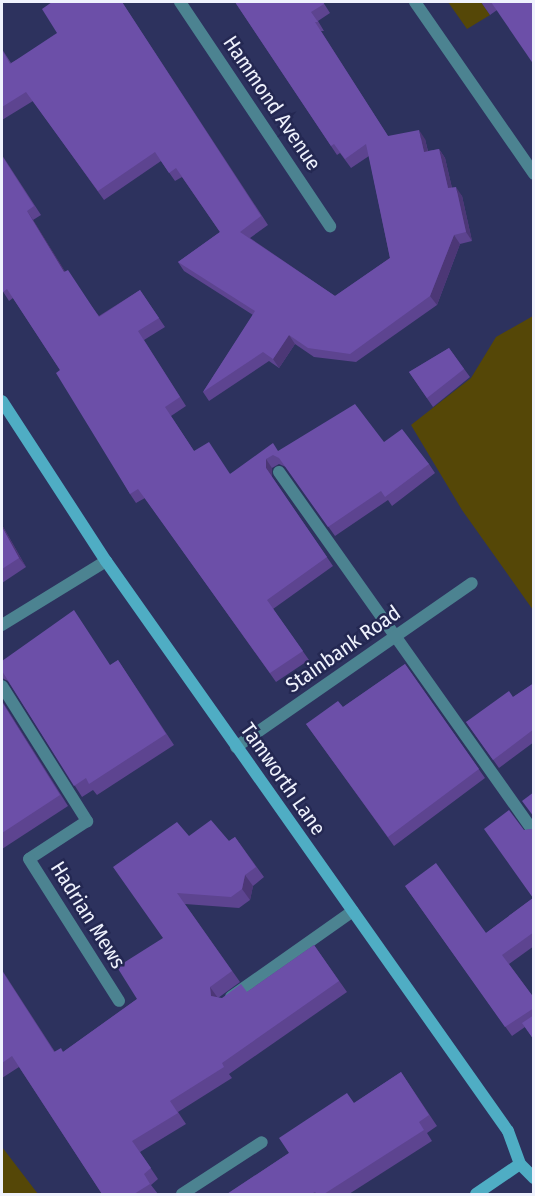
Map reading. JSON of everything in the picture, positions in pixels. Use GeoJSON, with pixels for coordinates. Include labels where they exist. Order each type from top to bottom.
{"type":"FeatureCollection","features":[{"type":"Feature","properties":{"kind":"street","name":"Hammond Avenue"},"geometry":{"type":"LineString","coordinates":[[180,2],[330,226]]}},
{"type":"Feature","properties":{"kind":"street"},"geometry":{"type":"LineString","coordinates":[[416,2],[534,174]]}},
{"type":"Feature","properties":{"kind":"street","name":"Tamworth Lane"},"geometry":{"type":"LineString","coordinates":[[2,401],[106,561],[508,1131],[520,1164],[534,1178]]}},
{"type":"Feature","properties":{"kind":"street"},"geometry":{"type":"LineString","coordinates":[[279,472],[534,832]]}},
{"type":"Feature","properties":{"kind":"street"},"geometry":{"type":"LineString","coordinates":[[2,625],[106,561]]}},
{"type":"Feature","properties":{"kind":"street","name":"Stainbank Road"},"geometry":{"type":"LineString","coordinates":[[236,747],[472,584]]}},
{"type":"Feature","properties":{"kind":"street","name":"Hadrian Mews"},"geometry":{"type":"LineString","coordinates":[[2,686],[87,821],[29,859],[119,1001]]}},
{"type":"Feature","properties":{"kind":"street"},"geometry":{"type":"LineString","coordinates":[[225,1002],[353,911]]}},
{"type":"Feature","properties":{"kind":"street"},"geometry":{"type":"LineString","coordinates":[[182,1194],[262,1142]]}},
{"type":"Feature","properties":{"kind":"street"},"geometry":{"type":"LineString","coordinates":[[476,1194],[520,1164]]}},
{"type":"Feature","properties":{"kind":"shaded area"},"geometry":{"type":"Polygon","coordinates":[[[448,2],[481,2],[490,15],[467,29],[448,2]]]}},
{"type":"Feature","properties":{"kind":"shaded area"},"geometry":{"type":"Polygon","coordinates":[[[533,316],[533,610],[462,510],[411,425],[471,378],[496,337],[533,316]]]}},
{"type":"Feature","properties":{"kind":"shaded area"},"geometry":{"type":"Polygon","coordinates":[[[2,1147],[38,1194],[2,1194],[2,1147]]]}},
{"type":"Feature","properties":{"kind":"building"},"geometry":{"type":"Polygon","coordinates":[[[52,2],[122,2],[261,216],[240,232],[335,296],[390,258],[366,144],[345,159],[334,144],[331,146],[235,2],[323,2],[324,4],[311,12],[318,22],[315,22],[388,136],[419,130],[424,152],[439,149],[448,188],[456,187],[466,232],[454,235],[430,296],[350,354],[308,348],[289,335],[273,359],[263,352],[203,392],[255,311],[178,262],[220,232],[176,168],[169,173],[155,152],[98,191],[26,92],[2,107],[2,50],[10,64],[57,33],[42,9],[52,2]]]}},
{"type":"Feature","properties":{"kind":"building"},"geometry":{"type":"Polygon","coordinates":[[[491,2],[534,2],[534,65],[491,2]]]}},
{"type":"Feature","properties":{"kind":"building"},"geometry":{"type":"Polygon","coordinates":[[[2,156],[34,206],[27,211],[64,272],[68,270],[99,317],[140,290],[159,318],[138,331],[180,397],[165,407],[194,451],[209,442],[230,474],[273,443],[278,451],[355,404],[384,442],[402,429],[429,464],[385,497],[381,491],[328,527],[279,458],[273,455],[266,459],[266,468],[327,557],[267,600],[303,651],[270,673],[138,489],[130,494],[56,373],[60,370],[7,289],[3,292],[2,156]]]}},
{"type":"Feature","properties":{"kind":"building"},"geometry":{"type":"Polygon","coordinates":[[[449,348],[464,369],[427,398],[409,372],[449,348]]]}},
{"type":"Feature","properties":{"kind":"building"},"geometry":{"type":"Polygon","coordinates":[[[2,527],[19,558],[2,569],[2,527]]]}},
{"type":"Feature","properties":{"kind":"building"},"geometry":{"type":"Polygon","coordinates":[[[74,610],[110,665],[118,660],[166,734],[89,784],[86,778],[74,786],[2,671],[2,661],[74,610]]]}},
{"type":"Feature","properties":{"kind":"building"},"geometry":{"type":"Polygon","coordinates":[[[405,664],[479,769],[388,837],[306,724],[338,701],[343,707],[405,664]]]}},
{"type":"Feature","properties":{"kind":"building"},"geometry":{"type":"Polygon","coordinates":[[[534,683],[534,729],[493,760],[466,722],[509,691],[513,697],[534,683]]]}},
{"type":"Feature","properties":{"kind":"building"},"geometry":{"type":"Polygon","coordinates":[[[2,702],[60,795],[2,833],[2,702]]]}},
{"type":"Feature","properties":{"kind":"building"},"geometry":{"type":"Polygon","coordinates":[[[534,792],[534,817],[522,801],[534,792]]]}},
{"type":"Feature","properties":{"kind":"building"},"geometry":{"type":"Polygon","coordinates":[[[509,810],[524,830],[533,829],[534,825],[534,932],[502,955],[534,998],[534,1008],[505,1027],[405,886],[436,863],[486,933],[533,898],[484,829],[509,810]]]}},
{"type":"Feature","properties":{"kind":"building"},"geometry":{"type":"Polygon","coordinates":[[[211,820],[229,841],[235,837],[256,867],[245,875],[242,889],[231,897],[177,893],[232,971],[210,987],[211,996],[222,998],[241,984],[247,992],[314,945],[339,981],[222,1063],[224,1067],[170,1101],[178,1113],[132,1141],[151,1168],[144,1174],[150,1184],[134,1194],[102,1194],[12,1056],[2,1063],[2,971],[54,1052],[61,1048],[63,1052],[137,999],[117,967],[163,938],[113,867],[177,822],[189,836],[211,820]]]}},
{"type":"Feature","properties":{"kind":"building"},"geometry":{"type":"Polygon","coordinates":[[[534,1015],[534,1040],[522,1023],[534,1015]]]}},
{"type":"Feature","properties":{"kind":"building"},"geometry":{"type":"Polygon","coordinates":[[[401,1072],[429,1115],[419,1122],[424,1130],[324,1194],[315,1192],[311,1194],[227,1194],[289,1153],[279,1138],[347,1093],[354,1103],[401,1072]]]}}]}
